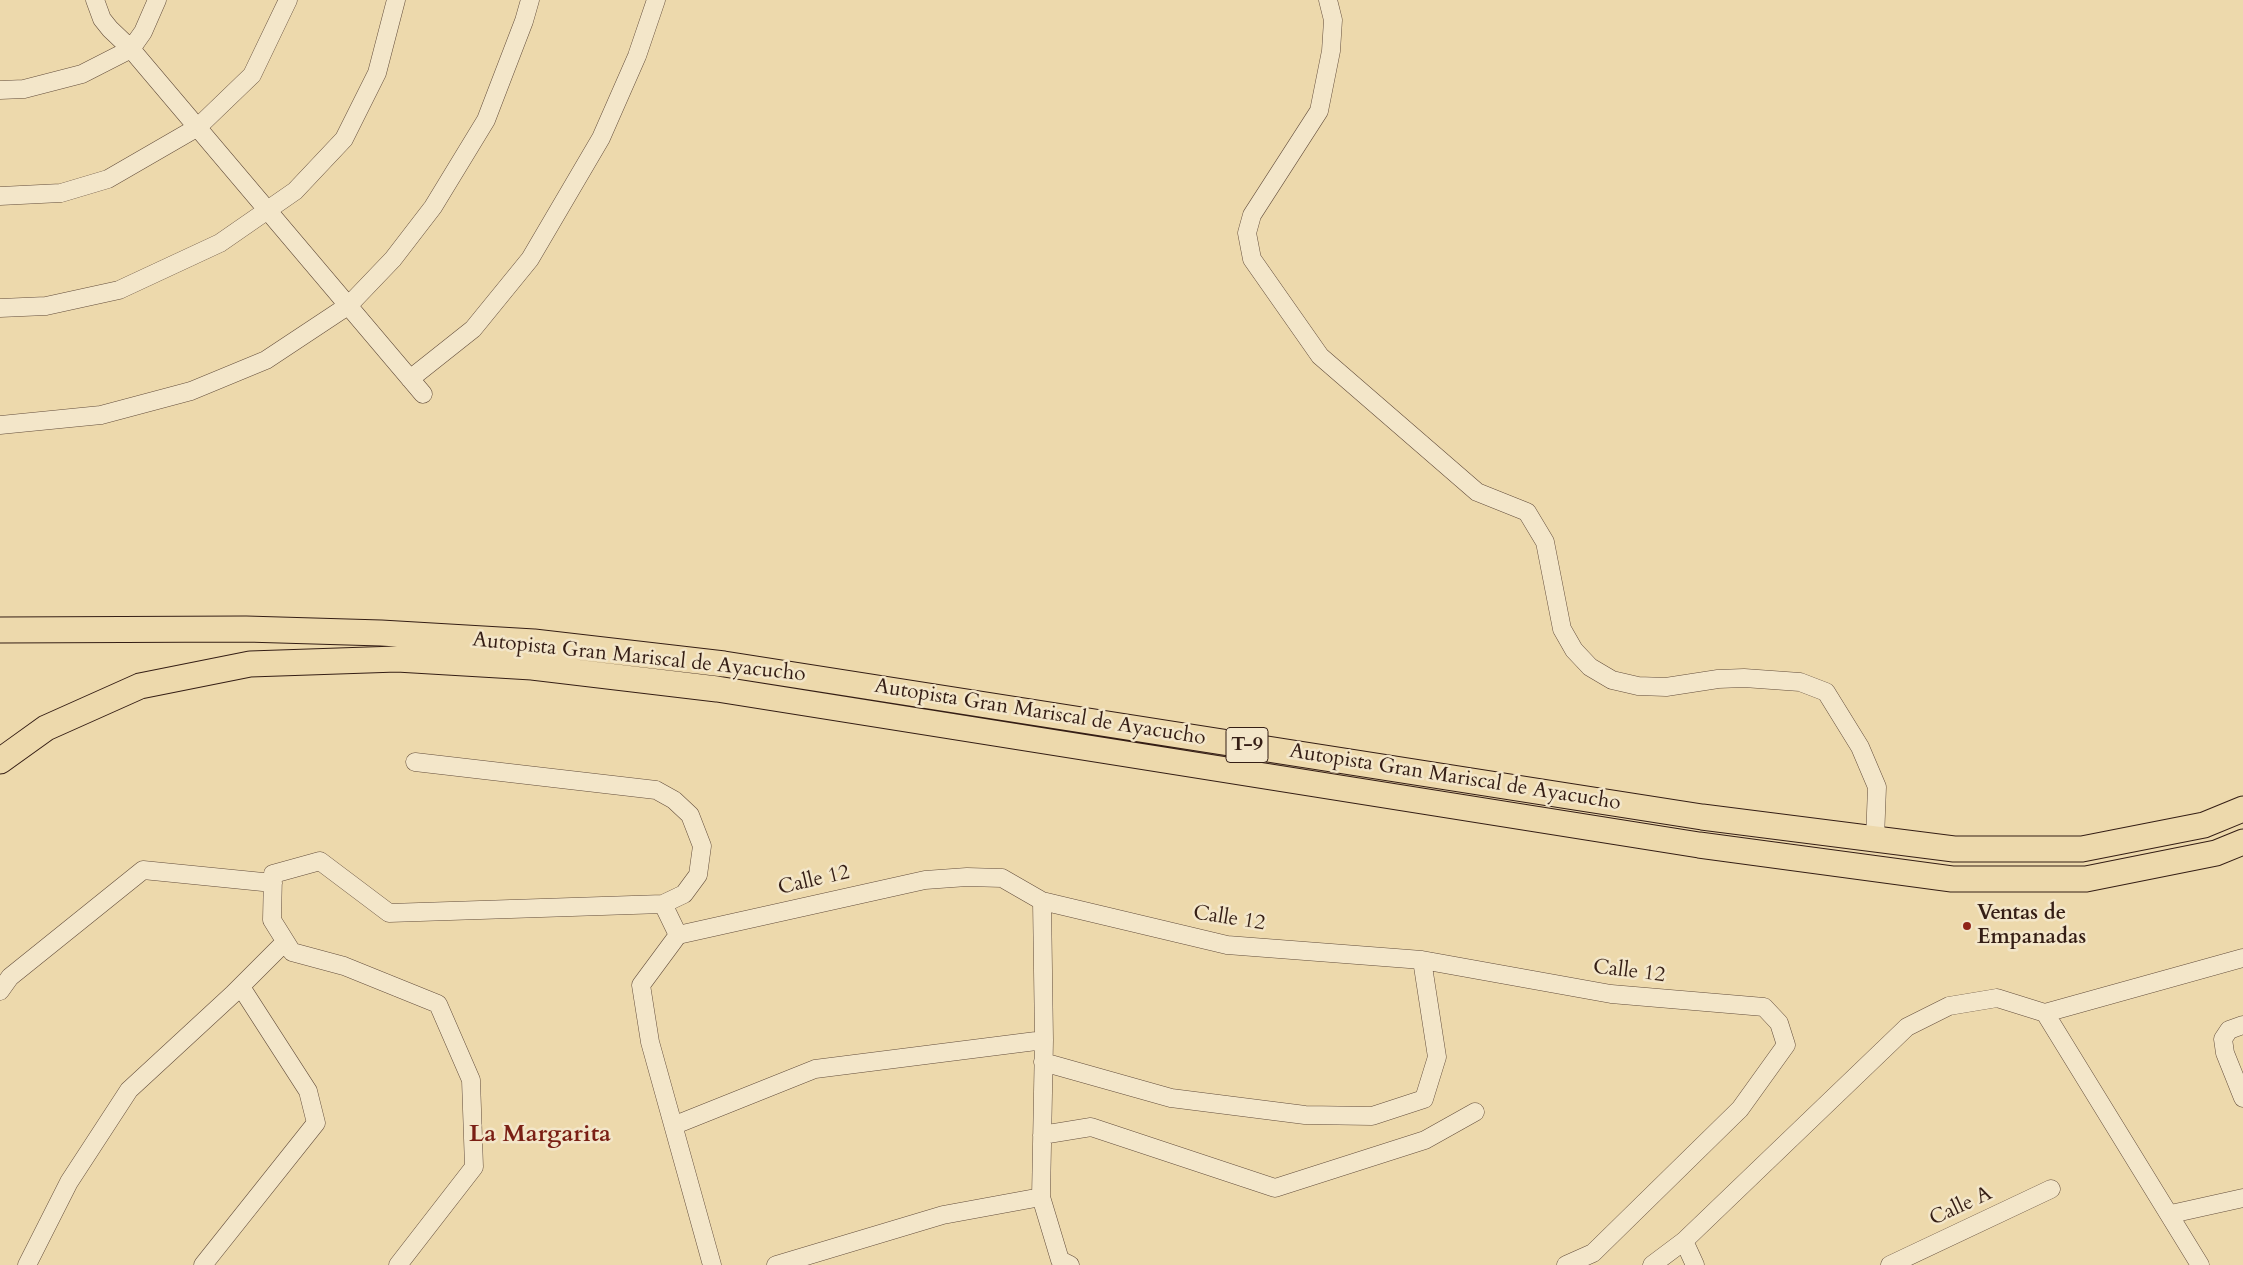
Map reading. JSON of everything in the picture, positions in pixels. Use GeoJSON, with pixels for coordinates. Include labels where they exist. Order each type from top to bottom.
{"type":"FeatureCollection","features":[{"type":"Feature","properties":{"kind":"highway","name":"Autopista Gran Mariscal de Ayacucho"},"geometry":{"type":"LineString","coordinates":[[0,630],[246,629],[382,633],[534,642],[724,664],[1702,817],[1954,850],[2082,849],[2204,825],[2243,809]]}},
{"type":"Feature","properties":{"kind":"highway","name":"Autopista Gran Mariscal de Ayacucho"},"geometry":{"type":"LineString","coordinates":[[0,761],[46,728],[140,686],[250,664],[397,659],[532,667],[707,688],[1689,843],[1952,880],[2086,879],[2216,853],[2243,842]]}},
{"type":"Feature","properties":{"kind":"street"},"geometry":{"type":"LineString","coordinates":[[95,0],[102,19],[131,48],[423,394]]}},
{"type":"Feature","properties":{"kind":"street"},"geometry":{"type":"LineString","coordinates":[[0,90],[24,89],[82,74],[131,48],[143,32],[157,0]]}},
{"type":"Feature","properties":{"kind":"street"},"geometry":{"type":"LineString","coordinates":[[0,196],[61,193],[108,179],[198,127],[252,75],[288,0]]}},
{"type":"Feature","properties":{"kind":"street"},"geometry":{"type":"LineString","coordinates":[[0,308],[46,306],[119,290],[220,244],[295,192],[344,139],[377,73],[396,0]]}},
{"type":"Feature","properties":{"kind":"street"},"geometry":{"type":"LineString","coordinates":[[0,424],[101,415],[191,391],[266,360],[349,305],[394,259],[433,207],[486,120],[524,21],[530,0]]}},
{"type":"Feature","properties":{"kind":"street"},"geometry":{"type":"LineString","coordinates":[[410,379],[473,329],[530,259],[601,138],[637,56],[656,0]]}},
{"type":"Feature","properties":{"kind":"street"},"geometry":{"type":"LineString","coordinates":[[1328,0],[1333,20],[1331,43],[1319,111],[1252,215],[1247,233],[1252,260],[1320,356],[1477,492],[1527,512],[1546,542],[1562,629],[1574,650],[1590,667],[1612,680],[1638,686],[1666,687],[1718,679],[1744,678],[1800,682],[1826,692],[1860,747],[1877,787],[1876,839]]}},
{"type":"Feature","properties":{"kind":"street"},"geometry":{"type":"LineString","coordinates":[[398,1265],[474,1167],[471,1080],[438,1004],[344,966],[292,952],[272,920],[274,874],[320,861],[388,913],[663,904],[684,894],[698,875],[702,846],[690,815],[674,800],[656,790],[415,762]]}},
{"type":"Feature","properties":{"kind":"street"},"geometry":{"type":"LineString","coordinates":[[0,991],[10,977],[143,870],[273,883]]}},
{"type":"Feature","properties":{"kind":"street","name":"Calle 12"},"geometry":{"type":"LineString","coordinates":[[678,935],[924,880],[967,876],[1002,878],[1042,900],[1227,945],[1422,960],[1610,994],[1764,1007],[1778,1023],[1786,1045],[1740,1109],[1593,1253],[1566,1265]]}},
{"type":"Feature","properties":{"kind":"street"},"geometry":{"type":"LineString","coordinates":[[1042,900],[1044,1040],[1041,1197],[1060,1260],[1070,1265]]}},
{"type":"Feature","properties":{"kind":"street"},"geometry":{"type":"LineString","coordinates":[[663,904],[678,935],[641,986],[650,1042],[675,1125],[712,1265]]}},
{"type":"Feature","properties":{"kind":"street"},"geometry":{"type":"LineString","coordinates":[[27,1265],[69,1182],[128,1090],[241,987],[285,942]]}},
{"type":"Feature","properties":{"kind":"street"},"geometry":{"type":"LineString","coordinates":[[1657,1263],[1684,1241],[1907,1027],[1949,1006],[1997,998],[2045,1013],[2243,958]]}},
{"type":"Feature","properties":{"kind":"street"},"geometry":{"type":"LineString","coordinates":[[1043,1062],[1171,1098],[1305,1115],[1372,1116],[1424,1099],[1437,1057],[1422,960]]}},
{"type":"Feature","properties":{"kind":"street"},"geometry":{"type":"LineString","coordinates":[[202,1265],[316,1123],[308,1091],[241,987]]}},
{"type":"Feature","properties":{"kind":"street"},"geometry":{"type":"LineString","coordinates":[[2045,1013],[2200,1265]]}},
{"type":"Feature","properties":{"kind":"street"},"geometry":{"type":"LineString","coordinates":[[2243,1025],[2229,1030],[2223,1040],[2225,1052],[2243,1098]]}},
{"type":"Feature","properties":{"kind":"street"},"geometry":{"type":"LineString","coordinates":[[675,1125],[815,1069],[1044,1040]]}},
{"type":"Feature","properties":{"kind":"street"},"geometry":{"type":"LineString","coordinates":[[1042,1135],[1091,1126],[1275,1188],[1425,1140],[1475,1112]]}},
{"type":"Feature","properties":{"kind":"street","name":"Calle A"},"geometry":{"type":"LineString","coordinates":[[1890,1265],[2051,1189]]}},
{"type":"Feature","properties":{"kind":"street"},"geometry":{"type":"LineString","coordinates":[[776,1265],[943,1215],[1041,1197]]}},
{"type":"Feature","properties":{"kind":"street"},"geometry":{"type":"LineString","coordinates":[[2170,1214],[2243,1198]]}},
{"type":"Feature","properties":{"kind":"street"},"geometry":{"type":"LineString","coordinates":[[1684,1241],[1695,1265]]}},
{"type":"Feature","properties":{"kind":"place","name":"Ventas de Empanadas"},"geometry":{"type":"Point","coordinates":[1967,926]}},
{"type":"Feature","properties":{"kind":"district","name":"La Margarita"},"geometry":{"type":"Point","coordinates":[540,1135]}}]}
